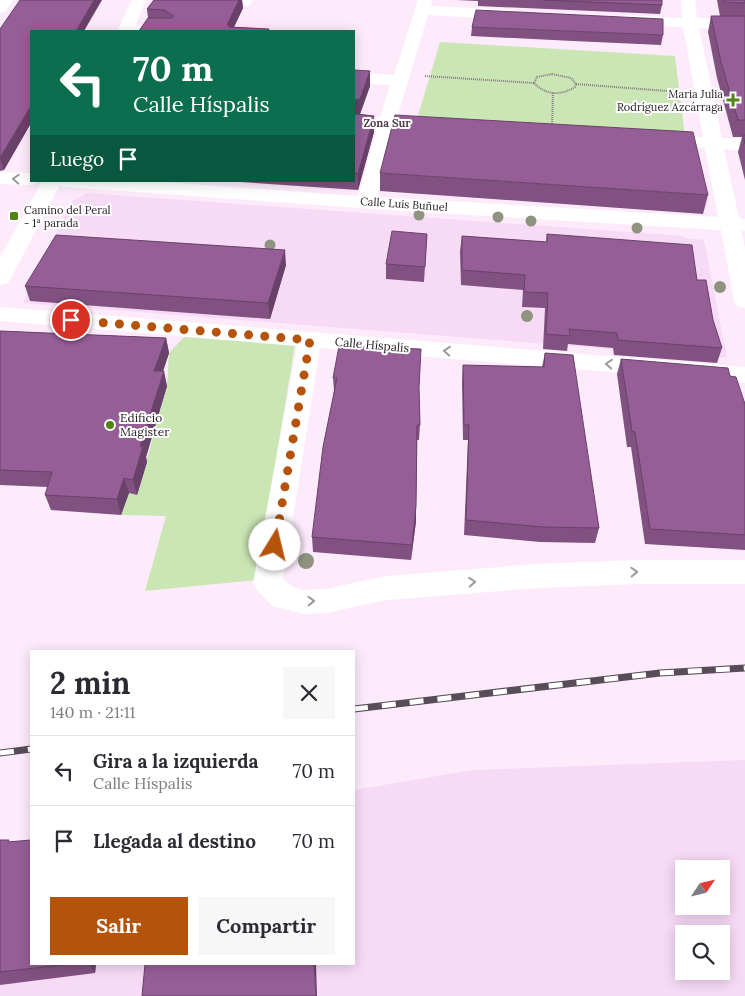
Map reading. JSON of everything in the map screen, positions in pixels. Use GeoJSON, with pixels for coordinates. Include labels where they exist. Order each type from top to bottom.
{"type":"FeatureCollection","features":[{"type":"Feature","properties":{"kind":"street"},"geometry":{"type":"LineString","coordinates":[[0,9],[6,0]]}},
{"type":"Feature","properties":{"kind":"street"},"geometry":{"type":"LineString","coordinates":[[126,30],[139,0]]}},
{"type":"Feature","properties":{"kind":"street"},"geometry":{"type":"LineString","coordinates":[[202,0],[245,2]]}},
{"type":"Feature","properties":{"kind":"street"},"geometry":{"type":"LineString","coordinates":[[688,0],[690,23],[714,144],[738,225],[745,301]]}},
{"type":"Feature","properties":{"kind":"street"},"geometry":{"type":"LineString","coordinates":[[366,202],[387,123],[423,5],[529,16]]}},
{"type":"Feature","properties":{"kind":"street"},"geometry":{"type":"LineString","coordinates":[[612,20],[745,25]]}},
{"type":"Feature","properties":{"kind":"street"},"geometry":{"type":"LineString","coordinates":[[355,78],[401,77]]}},
{"type":"Feature","properties":{"kind":"street"},"geometry":{"type":"LineString","coordinates":[[355,121],[448,127]]}},
{"type":"Feature","properties":{"kind":"street"},"geometry":{"type":"LineString","coordinates":[[640,139],[745,145]]}},
{"type":"Feature","properties":{"kind":"street"},"geometry":{"type":"LineString","coordinates":[[0,178],[30,179]]}},
{"type":"Feature","properties":{"kind":"street"},"geometry":{"type":"LineString","coordinates":[[0,278],[51,182]]}},
{"type":"Feature","properties":{"kind":"street","name":"Calle Luis Buñuel"},"geometry":{"type":"LineString","coordinates":[[78,182],[738,225]]}},
{"type":"Feature","properties":{"kind":"street","name":"Calle Híspalis"},"geometry":{"type":"LineString","coordinates":[[0,314],[745,375]]}},
{"type":"Feature","properties":{"kind":"street"},"geometry":{"type":"LineString","coordinates":[[310,340],[268,583],[284,597],[304,602],[326,600],[386,588],[537,576],[638,572],[745,572]]}},
{"type":"Feature","properties":{"kind":"path"},"geometry":{"type":"LineString","coordinates":[[534,83],[537,77],[552,74],[570,78],[576,84],[704,94]]}},
{"type":"Feature","properties":{"kind":"path"},"geometry":{"type":"LineString","coordinates":[[401,77],[534,83],[541,89],[553,92],[567,92],[575,87],[576,84]]}},
{"type":"Feature","properties":{"kind":"path"},"geometry":{"type":"LineString","coordinates":[[552,133],[553,92]]}},
{"type":"Feature","properties":{"kind":"shaded area"},"geometry":{"type":"Polygon","coordinates":[[[87,193],[684,236],[685,238],[704,240],[727,358],[23,303],[72,201],[87,193]]]}},
{"type":"Feature","properties":{"kind":"shaded area"},"geometry":{"type":"Polygon","coordinates":[[[745,760],[745,996],[0,996],[0,850],[30,965],[355,965],[355,790],[473,770],[745,760]]]}},
{"type":"Feature","properties":{"kind":"green space"},"geometry":{"type":"Polygon","coordinates":[[[440,42],[675,56],[685,135],[417,119],[440,42]]]}},
{"type":"Feature","properties":{"kind":"green space"},"geometry":{"type":"Polygon","coordinates":[[[184,337],[295,345],[256,580],[145,591],[166,516],[121,515],[129,493],[137,495],[167,386],[169,353],[184,337]]]}},
{"type":"Feature","properties":{"kind":"building"},"geometry":{"type":"Polygon","coordinates":[[[20,0],[94,0],[77,30],[30,30],[30,108],[0,158],[0,29],[20,0]]]}},
{"type":"Feature","properties":{"kind":"building"},"geometry":{"type":"Polygon","coordinates":[[[154,0],[239,0],[227,25],[229,27],[269,29],[140,30],[148,18],[172,18],[174,16],[164,10],[147,9],[154,0]]]}},
{"type":"Feature","properties":{"kind":"building"},"geometry":{"type":"Polygon","coordinates":[[[543,0],[662,0],[662,5],[543,0]]]}},
{"type":"Feature","properties":{"kind":"building"},"geometry":{"type":"Polygon","coordinates":[[[723,0],[745,0],[745,3],[724,2],[723,0]]]}},
{"type":"Feature","properties":{"kind":"building"},"geometry":{"type":"Polygon","coordinates":[[[476,10],[663,19],[663,35],[472,27],[476,10]]]}},
{"type":"Feature","properties":{"kind":"building"},"geometry":{"type":"Polygon","coordinates":[[[711,16],[745,16],[745,120],[738,120],[721,62],[711,16]]]}},
{"type":"Feature","properties":{"kind":"building"},"geometry":{"type":"Polygon","coordinates":[[[355,70],[370,71],[360,99],[355,100],[355,70]]]}},
{"type":"Feature","properties":{"kind":"building"},"geometry":{"type":"Polygon","coordinates":[[[355,114],[374,116],[358,174],[355,173],[355,114]]]}},
{"type":"Feature","properties":{"kind":"building"},"geometry":{"type":"Polygon","coordinates":[[[395,115],[693,132],[708,195],[380,173],[395,115]]]}},
{"type":"Feature","properties":{"kind":"building"},"geometry":{"type":"Polygon","coordinates":[[[392,231],[427,234],[425,267],[386,264],[392,231]]]}},
{"type":"Feature","properties":{"kind":"building"},"geometry":{"type":"Polygon","coordinates":[[[547,234],[692,245],[697,280],[706,280],[713,320],[722,348],[618,340],[617,333],[569,329],[570,336],[546,334],[548,293],[524,292],[525,275],[462,270],[462,236],[547,242],[547,234]]]}},
{"type":"Feature","properties":{"kind":"building"},"geometry":{"type":"Polygon","coordinates":[[[56,235],[285,250],[268,303],[25,286],[56,235]]]}},
{"type":"Feature","properties":{"kind":"building","name":"Edificio Magister"},"geometry":{"type":"Polygon","coordinates":[[[0,331],[166,338],[154,371],[164,371],[140,447],[143,446],[133,480],[124,478],[117,499],[45,495],[52,472],[0,470],[0,331]]]}},
{"type":"Feature","properties":{"kind":"building"},"geometry":{"type":"Polygon","coordinates":[[[339,346],[421,349],[420,425],[417,425],[416,506],[412,545],[312,537],[323,447],[337,378],[333,378],[339,346]]]}},
{"type":"Feature","properties":{"kind":"building"},"geometry":{"type":"Polygon","coordinates":[[[545,353],[573,355],[599,528],[543,527],[466,520],[469,425],[464,425],[463,365],[544,367],[545,353]]]}},
{"type":"Feature","properties":{"kind":"building"},"geometry":{"type":"Polygon","coordinates":[[[621,359],[728,368],[730,376],[736,377],[745,404],[745,535],[650,529],[635,432],[632,431],[621,359]]]}},
{"type":"Feature","properties":{"kind":"building"},"geometry":{"type":"Polygon","coordinates":[[[0,840],[9,840],[8,842],[30,840],[30,965],[60,965],[0,972],[0,840]]]}},
{"type":"Feature","properties":{"kind":"building"},"geometry":{"type":"Polygon","coordinates":[[[145,965],[314,965],[316,996],[142,996],[145,965]]]}},
{"type":"Feature","properties":{"kind":"railway"},"geometry":{"type":"LineString","coordinates":[[355,709],[660,673],[745,668]]}},
{"type":"Feature","properties":{"kind":"railway"},"geometry":{"type":"LineString","coordinates":[[0,753],[30,749]]}},
{"type":"Feature","properties":{"kind":"place","name":"Maria Julia Rodríguez Azcárraga"},"geometry":{"type":"Point","coordinates":[733,100]}},
{"type":"Feature","properties":{"kind":"place","name":"Camino del Peral - 1ª parada"},"geometry":{"type":"Point","coordinates":[14,216]}},
{"type":"Feature","properties":{"kind":"place","name":"Edificio Magister"},"geometry":{"type":"Point","coordinates":[110,425]}},
{"type":"Feature","properties":{"kind":"district","name":"Zona Sur"},"geometry":{"type":"Point","coordinates":[387,123]}},
{"type":"Feature","properties":{"kind":"route"},"geometry":{"type":"LineString","coordinates":[[71,320],[310,340],[275,545]]}}]}
